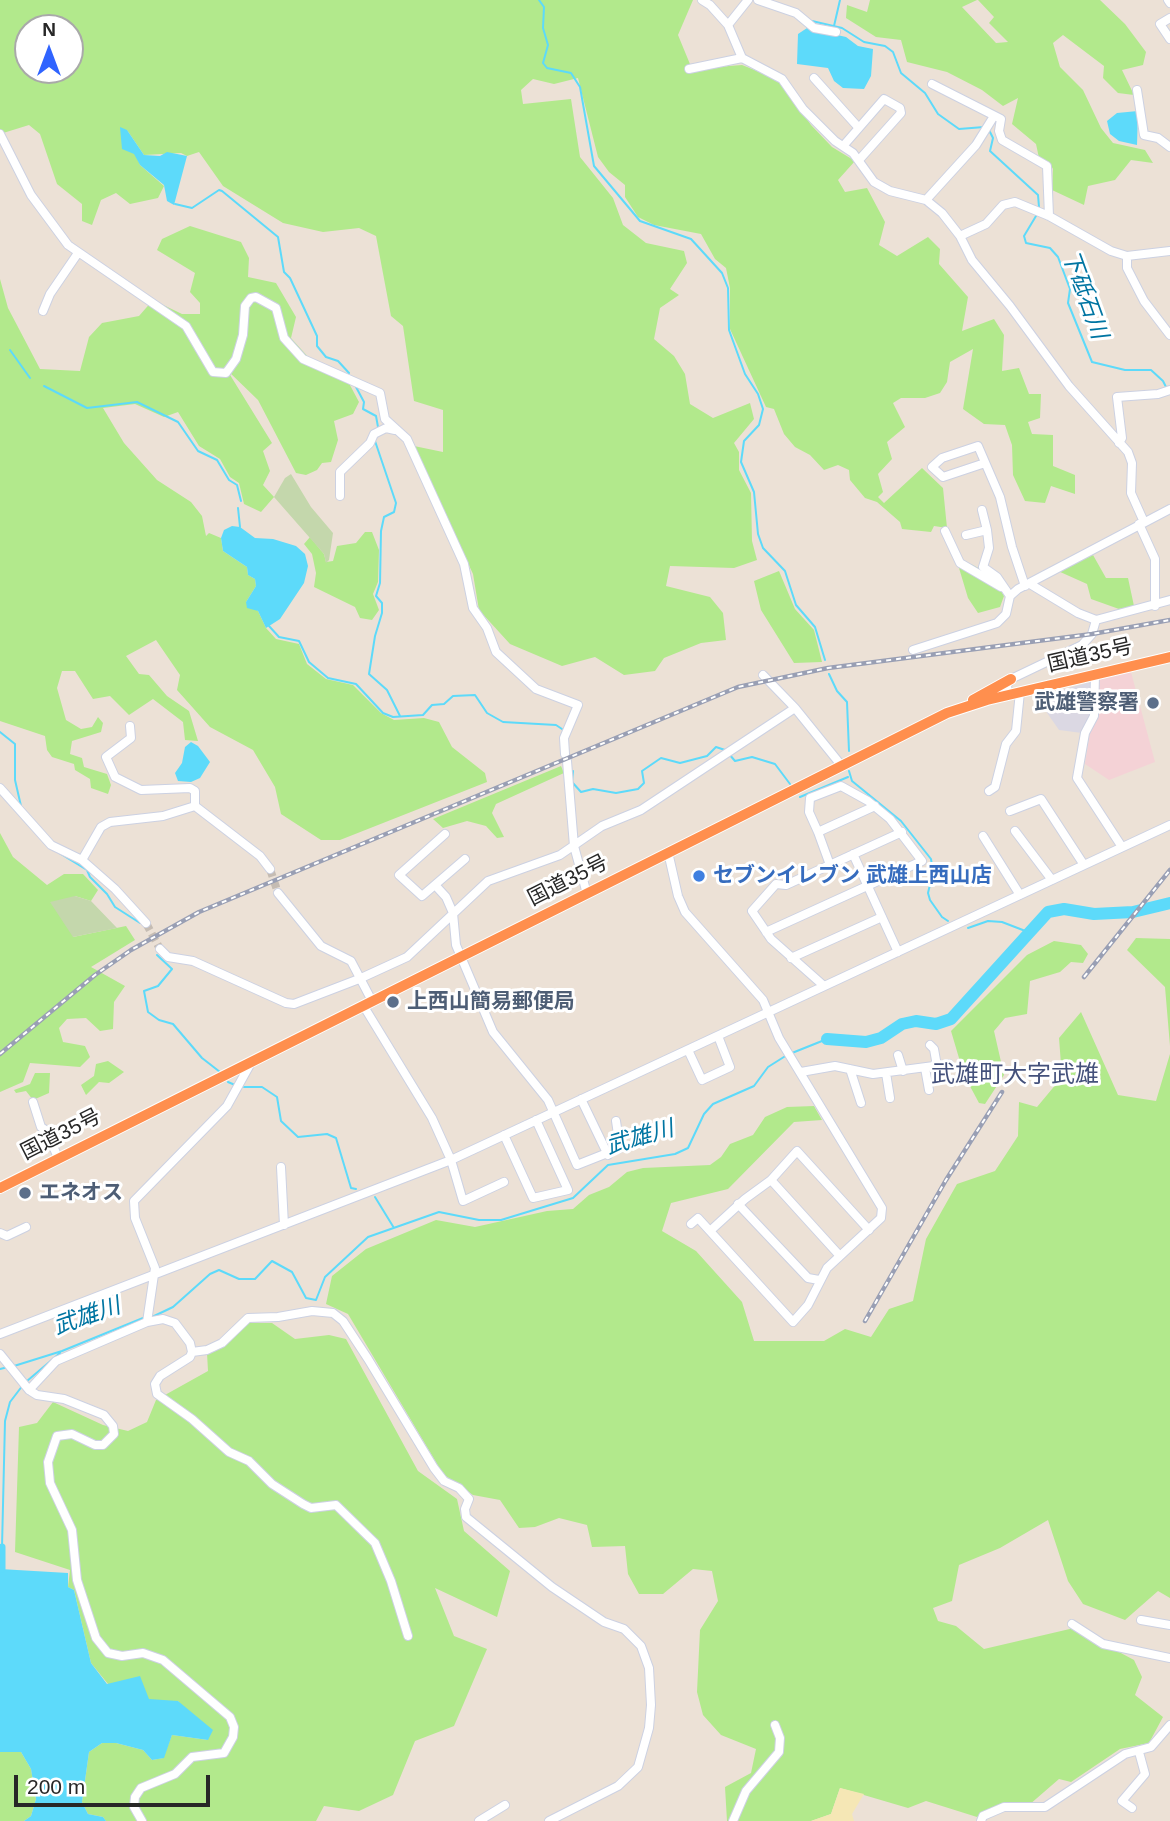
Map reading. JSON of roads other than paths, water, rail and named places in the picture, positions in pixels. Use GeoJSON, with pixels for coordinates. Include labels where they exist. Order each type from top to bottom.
{"type":"FeatureCollection","features":[{"type":"Feature","properties":{"kind":"highway","name":"国道35号"},"geometry":{"type":"LineString","coordinates":[[0,1188],[841,765],[965,706],[1170,657]]}},
{"type":"Feature","properties":{"kind":"highway"},"geometry":{"type":"LineString","coordinates":[[965,706],[978,695],[1011,679]]}},
{"type":"Feature","properties":{"kind":"street"},"geometry":{"type":"LineString","coordinates":[[702,0],[728,25],[742,58],[782,79],[808,115],[859,160],[873,182],[890,191],[933,203],[960,236],[972,260],[1069,386],[1119,443],[1132,464],[1131,493],[1155,559],[1156,606]]}},
{"type":"Feature","properties":{"kind":"street"},"geometry":{"type":"LineString","coordinates":[[728,25],[748,0]]}},
{"type":"Feature","properties":{"kind":"street"},"geometry":{"type":"LineString","coordinates":[[758,0],[796,13],[814,28],[836,32]]}},
{"type":"Feature","properties":{"kind":"street"},"geometry":{"type":"LineString","coordinates":[[1170,18],[1160,24],[1170,39]]}},
{"type":"Feature","properties":{"kind":"street"},"geometry":{"type":"LineString","coordinates":[[689,69],[742,58]]}},
{"type":"Feature","properties":{"kind":"street"},"geometry":{"type":"LineString","coordinates":[[814,78],[858,127]]}},
{"type":"Feature","properties":{"kind":"street"},"geometry":{"type":"LineString","coordinates":[[932,84],[1001,119],[999,131],[1002,140],[1047,166],[1042,213]]}},
{"type":"Feature","properties":{"kind":"street"},"geometry":{"type":"LineString","coordinates":[[1138,90],[1144,135],[1158,138],[1170,147]]}},
{"type":"Feature","properties":{"kind":"street"},"geometry":{"type":"LineString","coordinates":[[844,145],[884,99],[900,108],[901,113],[859,160]]}},
{"type":"Feature","properties":{"kind":"street"},"geometry":{"type":"LineString","coordinates":[[926,200],[976,145],[994,116]]}},
{"type":"Feature","properties":{"kind":"street"},"geometry":{"type":"LineString","coordinates":[[0,134],[31,195],[68,244],[186,326],[213,372],[226,373],[236,359],[247,301],[257,298],[270,303],[279,316],[284,338],[303,359],[380,393],[383,415],[395,430],[407,439],[450,533],[467,573],[473,608],[487,628],[496,652],[536,689],[578,705],[564,738],[574,846],[587,894]]}},
{"type":"Feature","properties":{"kind":"street"},"geometry":{"type":"LineString","coordinates":[[960,236],[986,224],[1009,202],[1042,213],[1104,248],[1127,256],[1170,251]]}},
{"type":"Feature","properties":{"kind":"street"},"geometry":{"type":"LineString","coordinates":[[43,311],[50,294],[78,253]]}},
{"type":"Feature","properties":{"kind":"street"},"geometry":{"type":"LineString","coordinates":[[1127,256],[1127,268],[1144,301],[1170,335]]}},
{"type":"Feature","properties":{"kind":"street"},"geometry":{"type":"LineString","coordinates":[[1119,443],[1122,438],[1117,397],[1167,391]]}},
{"type":"Feature","properties":{"kind":"street"},"geometry":{"type":"LineString","coordinates":[[340,496],[340,472],[370,443],[374,434],[386,428],[395,430]]}},
{"type":"Feature","properties":{"kind":"street"},"geometry":{"type":"LineString","coordinates":[[985,463],[943,477],[932,467],[942,458],[978,446],[1000,497],[1028,585],[1096,620],[1156,606],[1170,600]]}},
{"type":"Feature","properties":{"kind":"street"},"geometry":{"type":"LineString","coordinates":[[913,650],[997,622],[1006,614],[1010,596],[1170,509]]}},
{"type":"Feature","properties":{"kind":"street"},"geometry":{"type":"LineString","coordinates":[[982,510],[989,548],[984,567],[997,577],[1001,587]]}},
{"type":"Feature","properties":{"kind":"street"},"geometry":{"type":"LineString","coordinates":[[965,535],[987,530]]}},
{"type":"Feature","properties":{"kind":"street"},"geometry":{"type":"LineString","coordinates":[[945,531],[960,563],[1001,587],[1010,596]]}},
{"type":"Feature","properties":{"kind":"street"},"geometry":{"type":"LineString","coordinates":[[1008,695],[1007,685],[1011,679],[1082,645],[1092,634],[1096,620]]}},
{"type":"Feature","properties":{"kind":"street"},"geometry":{"type":"LineString","coordinates":[[763,675],[795,708],[841,765]]}},
{"type":"Feature","properties":{"kind":"street"},"geometry":{"type":"LineString","coordinates":[[1095,675],[1094,716],[1085,733],[1077,778],[1122,847]]}},
{"type":"Feature","properties":{"kind":"street"},"geometry":{"type":"LineString","coordinates":[[989,791],[996,787],[1006,744],[1016,731],[1020,692]]}},
{"type":"Feature","properties":{"kind":"street"},"geometry":{"type":"LineString","coordinates":[[160,949],[167,957],[193,961],[286,1003],[294,1004],[407,957],[488,881],[560,855],[602,826],[641,810],[795,708]]}},
{"type":"Feature","properties":{"kind":"street"},"geometry":{"type":"LineString","coordinates":[[130,726],[131,738],[106,757],[115,777],[141,790],[190,788],[195,791],[195,806]]}},
{"type":"Feature","properties":{"kind":"street"},"geometry":{"type":"LineString","coordinates":[[766,932],[922,861],[902,832],[875,806],[841,786],[810,798],[809,812],[830,865]]}},
{"type":"Feature","properties":{"kind":"street"},"geometry":{"type":"LineString","coordinates":[[0,788],[56,847],[82,860],[116,889],[146,923]]}},
{"type":"Feature","properties":{"kind":"street"},"geometry":{"type":"LineString","coordinates":[[1010,811],[1041,799],[1084,865]]}},
{"type":"Feature","properties":{"kind":"street"},"geometry":{"type":"LineString","coordinates":[[82,860],[101,827],[110,821],[153,817],[195,806]]}},
{"type":"Feature","properties":{"kind":"street"},"geometry":{"type":"LineString","coordinates":[[195,806],[260,856],[270,869]]}},
{"type":"Feature","properties":{"kind":"street"},"geometry":{"type":"LineString","coordinates":[[818,832],[875,806]]}},
{"type":"Feature","properties":{"kind":"street"},"geometry":{"type":"LineString","coordinates":[[0,1334],[451,1160],[1170,825]]}},
{"type":"Feature","properties":{"kind":"street"},"geometry":{"type":"LineString","coordinates":[[1015,831],[1052,880]]}},
{"type":"Feature","properties":{"kind":"street"},"geometry":{"type":"LineString","coordinates":[[824,986],[791,958],[766,932],[751,911],[776,884],[786,885],[902,832]]}},
{"type":"Feature","properties":{"kind":"street"},"geometry":{"type":"LineString","coordinates":[[445,834],[399,874],[422,896],[465,859]]}},
{"type":"Feature","properties":{"kind":"street"},"geometry":{"type":"LineString","coordinates":[[983,836],[1020,895]]}},
{"type":"Feature","properties":{"kind":"street"},"geometry":{"type":"LineString","coordinates":[[668,852],[678,896],[685,912],[747,980],[769,1012],[785,1047],[882,1208],[881,1218],[840,1256],[819,1280],[808,1305],[793,1322],[698,1218],[691,1224]]}},
{"type":"Feature","properties":{"kind":"street"},"geometry":{"type":"LineString","coordinates":[[852,855],[898,952]]}},
{"type":"Feature","properties":{"kind":"street"},"geometry":{"type":"LineString","coordinates":[[435,885],[446,897],[453,913],[456,945],[499,1043],[548,1100],[577,1165],[620,1149],[616,1121]]}},
{"type":"Feature","properties":{"kind":"street"},"geometry":{"type":"LineString","coordinates":[[278,893],[321,946],[351,961],[367,1003],[432,1118],[451,1160],[453,1177],[463,1201],[504,1182]]}},
{"type":"Feature","properties":{"kind":"street"},"geometry":{"type":"LineString","coordinates":[[791,958],[882,917]]}},
{"type":"Feature","properties":{"kind":"street"},"geometry":{"type":"LineString","coordinates":[[688,1050],[702,1080],[730,1067],[718,1036]]}},
{"type":"Feature","properties":{"kind":"street"},"geometry":{"type":"LineString","coordinates":[[930,1045],[934,1049],[937,1066]]}},
{"type":"Feature","properties":{"kind":"street"},"geometry":{"type":"LineString","coordinates":[[898,1055],[903,1071]]}},
{"type":"Feature","properties":{"kind":"street"},"geometry":{"type":"LineString","coordinates":[[147,1322],[155,1274],[135,1218],[134,1201],[227,1106],[252,1061]]}},
{"type":"Feature","properties":{"kind":"street"},"geometry":{"type":"LineString","coordinates":[[801,1072],[835,1066],[886,1073],[949,1064]]}},
{"type":"Feature","properties":{"kind":"street"},"geometry":{"type":"LineString","coordinates":[[925,1068],[929,1090]]}},
{"type":"Feature","properties":{"kind":"street"},"geometry":{"type":"LineString","coordinates":[[850,1069],[861,1103]]}},
{"type":"Feature","properties":{"kind":"street"},"geometry":{"type":"LineString","coordinates":[[886,1073],[890,1097]]}},
{"type":"Feature","properties":{"kind":"street"},"geometry":{"type":"LineString","coordinates":[[582,1099],[608,1155]]}},
{"type":"Feature","properties":{"kind":"street"},"geometry":{"type":"LineString","coordinates":[[33,1102],[41,1127],[47,1131],[58,1158]]}},
{"type":"Feature","properties":{"kind":"street"},"geometry":{"type":"LineString","coordinates":[[504,1135],[533,1198],[568,1190],[536,1120]]}},
{"type":"Feature","properties":{"kind":"street"},"geometry":{"type":"LineString","coordinates":[[710,1231],[738,1204],[771,1180],[785,1161],[797,1151],[869,1230]]}},
{"type":"Feature","properties":{"kind":"street"},"geometry":{"type":"LineString","coordinates":[[281,1167],[284,1225]]}},
{"type":"Feature","properties":{"kind":"street"},"geometry":{"type":"LineString","coordinates":[[771,1180],[840,1256]]}},
{"type":"Feature","properties":{"kind":"street"},"geometry":{"type":"LineString","coordinates":[[738,1204],[808,1278],[819,1280]]}},
{"type":"Feature","properties":{"kind":"street"},"geometry":{"type":"LineString","coordinates":[[0,1233],[7,1236],[26,1227]]}},
{"type":"Feature","properties":{"kind":"street"},"geometry":{"type":"LineString","coordinates":[[408,1636],[375,1543],[343,1511],[330,1504],[311,1508],[303,1504],[272,1484],[249,1461],[229,1452],[192,1419],[157,1394],[156,1380],[192,1352],[207,1350],[222,1343],[248,1318],[278,1317],[312,1311],[328,1311],[338,1316],[398,1404],[434,1468],[444,1481],[459,1488],[469,1499],[465,1509],[466,1517],[552,1587],[604,1622],[624,1629],[641,1646],[649,1668],[651,1705],[647,1738],[638,1767],[618,1786],[548,1821]]}},
{"type":"Feature","properties":{"kind":"street"},"geometry":{"type":"LineString","coordinates":[[26,1386],[56,1361],[147,1322],[163,1319],[176,1323],[190,1343],[192,1352]]}},
{"type":"Feature","properties":{"kind":"street"},"geometry":{"type":"LineString","coordinates":[[1,1355],[26,1386],[37,1395],[64,1399],[104,1415],[113,1426],[114,1434],[110,1441],[103,1445],[95,1445],[72,1434],[57,1436],[48,1462],[50,1483],[72,1530],[77,1580],[96,1638],[107,1653],[122,1656],[143,1653],[163,1661],[230,1717],[234,1727],[230,1746],[223,1753],[192,1757],[176,1774],[141,1788],[135,1797],[134,1807],[142,1821]]}},
{"type":"Feature","properties":{"kind":"street"},"geometry":{"type":"LineString","coordinates":[[1141,1620],[1170,1625]]}},
{"type":"Feature","properties":{"kind":"street"},"geometry":{"type":"LineString","coordinates":[[1072,1624],[1103,1644],[1170,1658]]}},
{"type":"Feature","properties":{"kind":"street"},"geometry":{"type":"LineString","coordinates":[[733,1821],[746,1791],[779,1752],[780,1738],[775,1725]]}},
{"type":"Feature","properties":{"kind":"street"},"geometry":{"type":"LineString","coordinates":[[981,1821],[984,1816],[1004,1807],[1045,1807],[1125,1754],[1139,1752],[1158,1741],[1170,1725]]}},
{"type":"Feature","properties":{"kind":"street"},"geometry":{"type":"LineString","coordinates":[[1132,1808],[1122,1801],[1145,1774],[1139,1752]]}},
{"type":"Feature","properties":{"kind":"street"},"geometry":{"type":"LineString","coordinates":[[479,1821],[505,1805]]}},
{"type":"Feature","properties":{"kind":"water"},"geometry":{"type":"Polygon","coordinates":[[[807,28],[846,37],[858,46],[873,49],[871,76],[864,89],[843,88],[834,81],[828,68],[797,64],[798,34],[807,28]]]}},
{"type":"Feature","properties":{"kind":"water"},"geometry":{"type":"Polygon","coordinates":[[[1138,111],[1137,145],[1119,141],[1110,134],[1107,121],[1117,113],[1138,111]]]}},
{"type":"Feature","properties":{"kind":"water"},"geometry":{"type":"Polygon","coordinates":[[[120,127],[127,130],[144,155],[160,156],[167,152],[187,156],[174,205],[167,201],[164,185],[140,165],[134,154],[122,149],[120,127]]]}},
{"type":"Feature","properties":{"kind":"water"},"geometry":{"type":"Polygon","coordinates":[[[232,526],[240,527],[255,538],[273,539],[296,546],[305,554],[308,566],[304,583],[280,619],[266,628],[258,611],[247,608],[246,602],[256,586],[255,579],[248,575],[247,567],[223,551],[221,538],[224,530],[232,526]]]}},
{"type":"Feature","properties":{"kind":"water"},"geometry":{"type":"Polygon","coordinates":[[[191,742],[198,746],[210,762],[200,778],[191,782],[178,781],[175,773],[182,763],[185,747],[191,742]]]}},
{"type":"Feature","properties":{"kind":"water"},"geometry":{"type":"Polygon","coordinates":[[[0,1569],[68,1573],[68,1587],[74,1590],[91,1663],[107,1684],[140,1676],[149,1699],[178,1701],[213,1730],[208,1740],[172,1735],[164,1758],[152,1760],[143,1750],[116,1743],[102,1743],[89,1752],[82,1802],[88,1814],[103,1817],[106,1821],[24,1821],[31,1816],[36,1799],[31,1769],[21,1752],[0,1752],[0,1569]]]}},
{"type":"Feature","properties":{"kind":"waterway"},"geometry":{"type":"LineString","coordinates":[[539,0],[544,7],[543,28],[548,45],[543,63],[547,68],[571,73],[580,87],[594,166],[640,221],[691,239],[722,273],[728,288],[729,330],[745,374],[758,394],[763,409],[759,425],[744,441],[741,462],[754,492],[758,534],[763,548],[785,571],[796,605],[815,627],[825,660]]}},
{"type":"Feature","properties":{"kind":"waterway"},"geometry":{"type":"LineString","coordinates":[[834,26],[840,0]]}},
{"type":"Feature","properties":{"kind":"waterway","name":"下砥石川"},"geometry":{"type":"LineString","coordinates":[[812,21],[842,28],[864,42],[885,46],[893,52],[901,73],[925,93],[938,114],[959,129],[984,127]]}},
{"type":"Feature","properties":{"kind":"waterway","name":"下砥石川"},"geometry":{"type":"LineString","coordinates":[[989,130],[993,138],[990,151],[1038,195],[1039,207]]}},
{"type":"Feature","properties":{"kind":"waterway"},"geometry":{"type":"LineString","coordinates":[[175,204],[192,208],[219,190],[278,237],[284,272],[290,278],[317,336],[317,346],[326,357],[338,361],[349,373]]}},
{"type":"Feature","properties":{"kind":"waterway","name":"下砥石川"},"geometry":{"type":"LineString","coordinates":[[1036,216],[1024,236],[1026,243],[1050,248],[1058,257],[1070,289],[1068,303],[1092,362],[1125,370],[1151,370],[1167,389]]}},
{"type":"Feature","properties":{"kind":"waterway"},"geometry":{"type":"LineString","coordinates":[[10,350],[30,378]]}},
{"type":"Feature","properties":{"kind":"waterway"},"geometry":{"type":"LineString","coordinates":[[44,386],[87,408],[137,402],[178,422],[198,451],[217,460],[229,480],[237,485],[241,501]]}},
{"type":"Feature","properties":{"kind":"waterway"},"geometry":{"type":"LineString","coordinates":[[356,387],[364,402],[363,409],[376,416],[378,427]]}},
{"type":"Feature","properties":{"kind":"waterway"},"geometry":{"type":"LineString","coordinates":[[375,441],[396,503],[394,512],[384,517],[381,531],[380,583],[376,596],[382,603],[382,613],[369,674],[387,690],[400,716]]}},
{"type":"Feature","properties":{"kind":"waterway"},"geometry":{"type":"LineString","coordinates":[[238,508],[240,527]]}},
{"type":"Feature","properties":{"kind":"waterway"},"geometry":{"type":"LineString","coordinates":[[269,626],[279,637],[299,641],[309,662],[328,678],[356,684],[383,713],[393,717],[423,715],[432,705],[444,704],[453,696],[475,695],[487,713],[503,722],[556,725],[562,729]]}},
{"type":"Feature","properties":{"kind":"waterway"},"geometry":{"type":"LineString","coordinates":[[829,674],[837,691],[847,702],[849,751]]}},
{"type":"Feature","properties":{"kind":"waterway"},"geometry":{"type":"LineString","coordinates":[[0,732],[15,744],[15,780],[21,806]]}},
{"type":"Feature","properties":{"kind":"waterway"},"geometry":{"type":"LineString","coordinates":[[573,771],[572,782],[581,792],[593,789],[616,793],[638,789],[644,783],[642,771],[661,758],[680,763],[707,756],[716,747],[725,750]]}},
{"type":"Feature","properties":{"kind":"waterway"},"geometry":{"type":"LineString","coordinates":[[729,754],[735,761],[752,757],[775,764],[790,784]]}},
{"type":"Feature","properties":{"kind":"waterway"},"geometry":{"type":"LineString","coordinates":[[849,771],[852,781],[901,821],[931,859],[933,872],[928,893],[942,917],[948,921]]}},
{"type":"Feature","properties":{"kind":"waterway"},"geometry":{"type":"LineString","coordinates":[[800,797],[848,777]]}},
{"type":"Feature","properties":{"kind":"waterway"},"geometry":{"type":"LineString","coordinates":[[56,851],[87,870],[115,907],[140,923]]}},
{"type":"Feature","properties":{"kind":"waterway","name":"武雄川"},"geometry":{"type":"LineString","coordinates":[[827,1039],[866,1042],[881,1038],[902,1024],[916,1021],[936,1024],[951,1019],[1048,912],[1064,909],[1094,914],[1133,912],[1170,903]]}},
{"type":"Feature","properties":{"kind":"waterway"},"geometry":{"type":"LineString","coordinates":[[968,928],[988,921],[1002,922],[1028,932]]}},
{"type":"Feature","properties":{"kind":"waterway"},"geometry":{"type":"LineString","coordinates":[[157,955],[172,969],[158,986],[144,991],[148,1012],[159,1020],[173,1024],[202,1058],[220,1072]]}},
{"type":"Feature","properties":{"kind":"waterway","name":"武雄川"},"geometry":{"type":"LineString","coordinates":[[792,1053],[827,1039]]}},
{"type":"Feature","properties":{"kind":"waterway","name":"武雄川"},"geometry":{"type":"LineString","coordinates":[[152,1317],[173,1307],[210,1274],[219,1270],[239,1279],[255,1279],[272,1261],[292,1272],[306,1298],[316,1300],[325,1277],[368,1237],[439,1212],[479,1220],[501,1220],[573,1198],[608,1165],[675,1154],[688,1148],[704,1114],[713,1104],[754,1086],[768,1067],[787,1055]]}},
{"type":"Feature","properties":{"kind":"waterway"},"geometry":{"type":"LineString","coordinates":[[228,1082],[235,1085]]}},
{"type":"Feature","properties":{"kind":"waterway"},"geometry":{"type":"LineString","coordinates":[[244,1087],[262,1087],[277,1097],[281,1121],[298,1137],[327,1134],[336,1138],[351,1188],[356,1189]]}},
{"type":"Feature","properties":{"kind":"waterway"},"geometry":{"type":"LineString","coordinates":[[375,1197],[394,1228]]}},
{"type":"Feature","properties":{"kind":"waterway","name":"武雄川"},"geometry":{"type":"LineString","coordinates":[[14,1366],[62,1351],[143,1318]]}},
{"type":"Feature","properties":{"kind":"waterway"},"geometry":{"type":"LineString","coordinates":[[27,1381],[60,1353]]}},
{"type":"Feature","properties":{"kind":"waterway","name":"武雄川"},"geometry":{"type":"LineString","coordinates":[[0,1369],[8,1367]]}},
{"type":"Feature","properties":{"kind":"waterway"},"geometry":{"type":"LineString","coordinates":[[2,1547],[5,1421],[10,1402],[23,1385]]}},
{"type":"Feature","properties":{"kind":"waterway"},"geometry":{"type":"LineString","coordinates":[[2,1547],[2,1569]]}},
{"type":"Feature","properties":{"kind":"tunnel"},"geometry":{"type":"LineString","coordinates":[[270,869],[278,893]]}},
{"type":"Feature","properties":{"kind":"tunnel"},"geometry":{"type":"LineString","coordinates":[[146,923],[160,949]]}},
{"type":"Feature","properties":{"kind":"railway"},"geometry":{"type":"LineString","coordinates":[[0,1054],[95,975],[131,950],[199,912],[738,687],[828,668],[1092,634],[1170,620]]}},
{"type":"Feature","properties":{"kind":"railway"},"geometry":{"type":"LineString","coordinates":[[1084,977],[1170,870]]}},
{"type":"Feature","properties":{"kind":"railway"},"geometry":{"type":"LineString","coordinates":[[865,1321],[946,1180],[1002,1092]]}},
{"type":"Feature","properties":{"kind":"place","name":"武雄警察署"},"geometry":{"type":"Point","coordinates":[1153,703]}},
{"type":"Feature","properties":{"kind":"place","name":"セブンイレブン 武雄上西山店"},"geometry":{"type":"Point","coordinates":[699,876]}},
{"type":"Feature","properties":{"kind":"place","name":"上西山簡易郵便局"},"geometry":{"type":"Point","coordinates":[393,1002]}},
{"type":"Feature","properties":{"kind":"place","name":"エネオス"},"geometry":{"type":"Point","coordinates":[25,1193]}},
{"type":"Feature","properties":{"kind":"district","name":"武雄町大字武雄"},"geometry":{"type":"Point","coordinates":[1015,1075]}}]}
